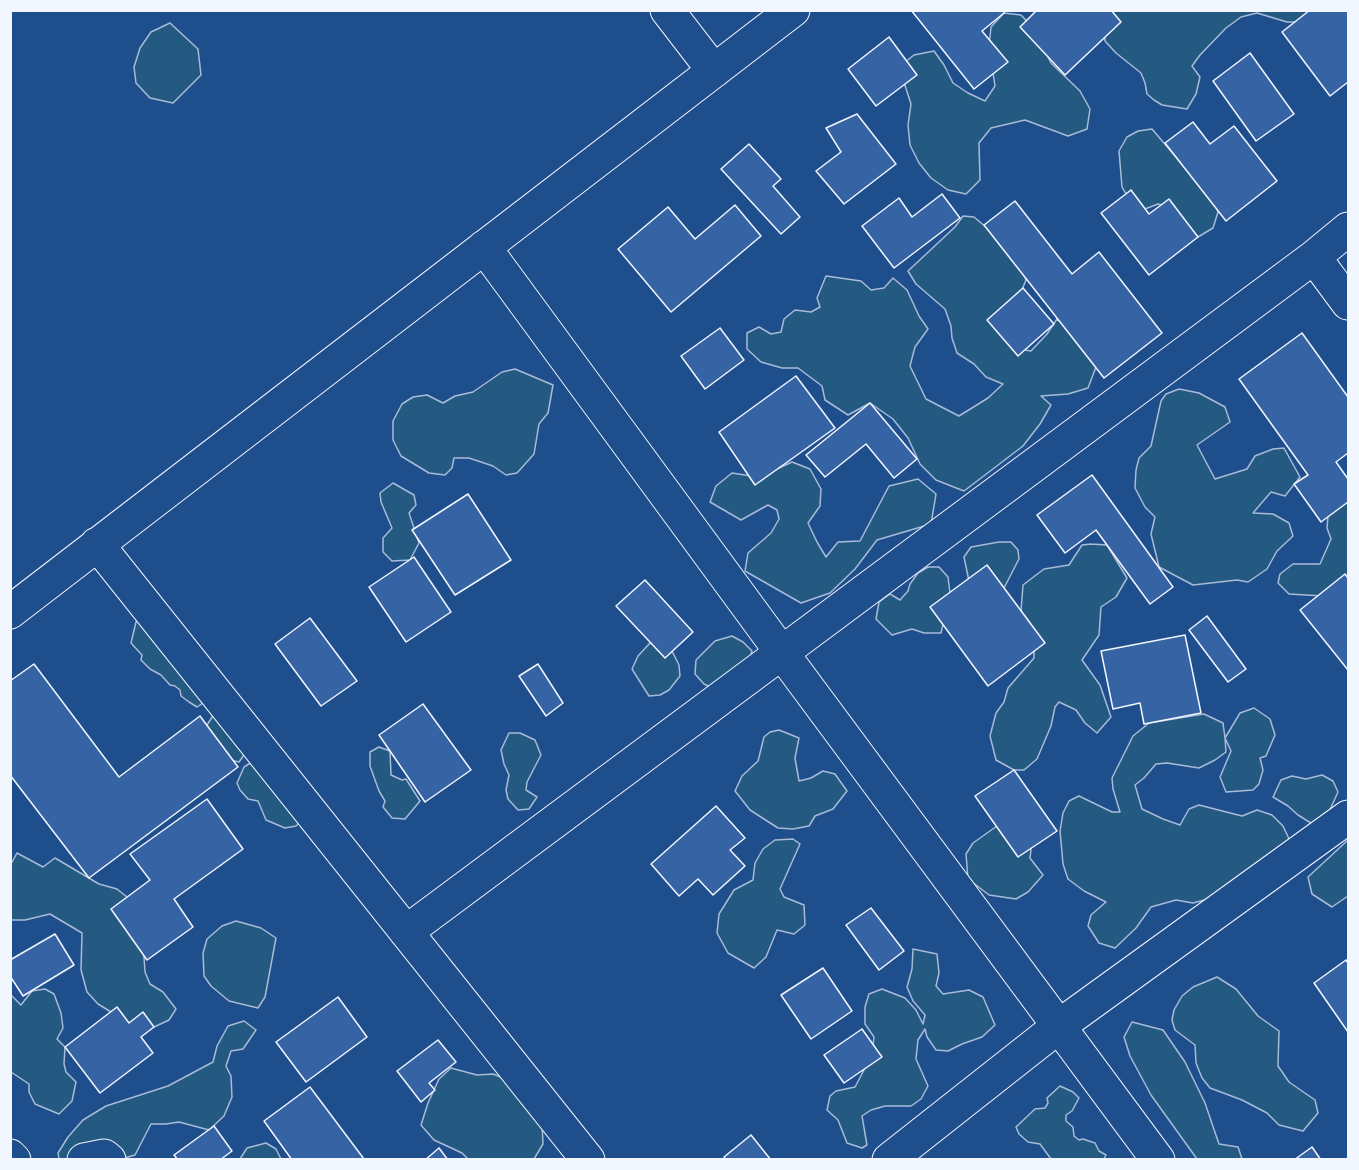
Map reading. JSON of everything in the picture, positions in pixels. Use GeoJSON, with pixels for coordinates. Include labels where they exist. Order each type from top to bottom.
{"type":"FeatureCollection","features":[{"type":"Feature","properties":{"kind":"street"},"geometry":{"type":"LineString","coordinates":[[667,10],[714,72]]}},
{"type":"Feature","properties":{"kind":"street"},"geometry":{"type":"LineString","coordinates":[[10,612],[793,10]]}},
{"type":"Feature","properties":{"kind":"street"},"geometry":{"type":"LineString","coordinates":[[406,932],[1314,257],[1348,229]]}},
{"type":"Feature","properties":{"kind":"street"},"geometry":{"type":"LineString","coordinates":[[484,247],[1158,1160]]}},
{"type":"Feature","properties":{"kind":"street"},"geometry":{"type":"LineString","coordinates":[[1314,257],[1348,303]]}},
{"type":"Feature","properties":{"kind":"street"},"geometry":{"type":"LineString","coordinates":[[97,544],[588,1160]]}},
{"type":"Feature","properties":{"kind":"street"},"geometry":{"type":"LineString","coordinates":[[889,1160],[1059,1026],[1348,818]]}},
{"type":"Feature","properties":{"kind":"street"},"geometry":{"type":"LineString","coordinates":[[10,1156],[14,1160]]}},
{"type":"Feature","properties":{"kind":"street"},"geometry":{"type":"LineString","coordinates":[[84,1160],[104,1156],[109,1160]]}},
{"type":"Feature","properties":{"kind":"shaded area"},"geometry":{"type":"Polygon","coordinates":[[[1111,11],[1317,11],[1300,22],[1287,22],[1257,13],[1241,17],[1226,28],[1192,66],[1200,77],[1196,94],[1187,109],[1162,105],[1154,100],[1147,94],[1141,73],[1105,41],[1104,28],[1111,11]]]}},
{"type":"Feature","properties":{"kind":"shaded area"},"geometry":{"type":"Polygon","coordinates":[[[1004,13],[1021,15],[1035,30],[1051,63],[1080,91],[1090,109],[1087,129],[1068,136],[1025,120],[991,128],[979,143],[980,180],[966,194],[948,190],[931,178],[919,163],[910,145],[908,125],[911,104],[899,67],[914,55],[934,51],[953,83],[985,101],[995,86],[989,46],[991,27],[1004,13]]]}},
{"type":"Feature","properties":{"kind":"shaded area"},"geometry":{"type":"Polygon","coordinates":[[[170,23],[198,49],[201,75],[173,103],[150,98],[136,83],[134,67],[140,48],[151,32],[170,23]]]}},
{"type":"Feature","properties":{"kind":"shaded area"},"geometry":{"type":"Polygon","coordinates":[[[1152,129],[1215,203],[1218,212],[1213,228],[1198,237],[1182,231],[1170,208],[1158,204],[1145,209],[1126,194],[1122,187],[1119,151],[1127,137],[1138,131],[1152,129]]]}},
{"type":"Feature","properties":{"kind":"shaded area"},"geometry":{"type":"Polygon","coordinates":[[[963,216],[974,217],[1019,255],[1026,280],[1019,297],[1012,348],[1031,351],[1057,319],[1072,326],[1096,351],[1096,367],[1088,388],[1068,394],[1041,396],[1051,405],[1023,446],[964,491],[936,480],[920,464],[908,438],[893,419],[870,403],[848,415],[825,400],[822,386],[798,368],[782,368],[761,362],[747,349],[747,333],[759,327],[771,334],[781,332],[784,319],[795,310],[811,312],[820,307],[817,298],[826,276],[861,281],[871,290],[884,288],[893,278],[907,290],[928,329],[915,347],[910,366],[926,399],[959,416],[988,398],[1003,384],[986,377],[974,364],[957,353],[945,309],[916,284],[908,271],[955,227],[963,216]]]}},
{"type":"Feature","properties":{"kind":"shaded area"},"geometry":{"type":"Polygon","coordinates":[[[515,369],[553,385],[548,413],[539,424],[534,454],[517,473],[506,475],[493,466],[469,458],[454,458],[452,468],[445,475],[429,473],[401,456],[393,440],[393,421],[402,404],[413,397],[427,395],[443,403],[455,396],[473,392],[502,372],[515,369]]]}},
{"type":"Feature","properties":{"kind":"shaded area"},"geometry":{"type":"Polygon","coordinates":[[[1179,389],[1199,393],[1225,407],[1230,422],[1197,445],[1215,479],[1247,469],[1255,456],[1273,449],[1284,448],[1300,477],[1285,496],[1271,492],[1253,513],[1273,514],[1289,523],[1293,536],[1277,551],[1267,569],[1248,582],[1237,580],[1193,585],[1159,567],[1151,534],[1155,517],[1145,507],[1135,488],[1136,470],[1139,458],[1151,446],[1161,401],[1166,394],[1179,389]]]}},
{"type":"Feature","properties":{"kind":"shaded area"},"geometry":{"type":"Polygon","coordinates":[[[792,462],[810,469],[821,489],[820,506],[808,523],[826,557],[838,542],[860,541],[889,486],[918,479],[936,494],[931,524],[877,540],[855,569],[830,593],[801,603],[745,571],[748,553],[771,533],[779,519],[777,510],[768,505],[741,520],[710,502],[716,486],[732,473],[764,478],[792,462]]]}},
{"type":"Feature","properties":{"kind":"shaded area"},"geometry":{"type":"Polygon","coordinates":[[[393,483],[414,495],[416,505],[409,513],[419,543],[410,560],[392,561],[383,552],[383,538],[392,528],[381,502],[380,493],[393,483]]]}},
{"type":"Feature","properties":{"kind":"shaded area"},"geometry":{"type":"Polygon","coordinates":[[[1348,497],[1348,587],[1340,597],[1289,594],[1278,583],[1280,574],[1293,564],[1320,564],[1331,539],[1327,528],[1328,516],[1348,497]]]}},
{"type":"Feature","properties":{"kind":"shaded area"},"geometry":{"type":"Polygon","coordinates":[[[1011,542],[1018,550],[1019,559],[1004,588],[970,586],[964,557],[971,547],[1011,542]]]}},
{"type":"Feature","properties":{"kind":"shaded area"},"geometry":{"type":"Polygon","coordinates":[[[1082,545],[1107,545],[1127,578],[1116,597],[1101,607],[1099,635],[1082,660],[1100,685],[1111,717],[1097,733],[1085,723],[1076,710],[1059,702],[1055,707],[1051,726],[1037,759],[1024,770],[1014,770],[996,760],[990,736],[996,713],[1004,702],[1008,688],[1034,658],[1030,623],[1021,611],[1023,585],[1044,569],[1069,565],[1082,545]]]}},
{"type":"Feature","properties":{"kind":"shaded area"},"geometry":{"type":"Polygon","coordinates":[[[928,567],[939,567],[948,577],[950,593],[941,633],[924,633],[912,629],[892,635],[876,619],[879,602],[890,594],[900,600],[918,573],[928,567]]]}},
{"type":"Feature","properties":{"kind":"shaded area"},"geometry":{"type":"Polygon","coordinates":[[[139,618],[203,703],[197,707],[189,702],[181,696],[180,690],[170,685],[141,660],[142,655],[131,643],[139,618]]]}},
{"type":"Feature","properties":{"kind":"shaded area"},"geometry":{"type":"Polygon","coordinates":[[[732,636],[752,651],[748,664],[710,687],[704,684],[695,674],[696,660],[715,641],[732,636]]]}},
{"type":"Feature","properties":{"kind":"shaded area"},"geometry":{"type":"Polygon","coordinates":[[[650,643],[672,651],[679,665],[680,676],[669,690],[660,695],[649,696],[632,669],[638,656],[650,643]]]}},
{"type":"Feature","properties":{"kind":"shaded area"},"geometry":{"type":"Polygon","coordinates":[[[218,708],[246,752],[239,762],[230,760],[221,752],[221,744],[210,735],[207,725],[218,708]]]}},
{"type":"Feature","properties":{"kind":"shaded area"},"geometry":{"type":"Polygon","coordinates":[[[1254,708],[1270,719],[1275,735],[1266,756],[1260,758],[1263,770],[1259,784],[1253,790],[1226,792],[1220,777],[1231,751],[1225,738],[1240,713],[1254,708]]]}},
{"type":"Feature","properties":{"kind":"shaded area"},"geometry":{"type":"Polygon","coordinates":[[[1204,714],[1223,723],[1226,752],[1199,768],[1167,763],[1156,764],[1135,785],[1142,809],[1180,825],[1189,809],[1199,805],[1242,816],[1257,810],[1272,815],[1283,826],[1290,841],[1208,899],[1193,903],[1176,900],[1151,907],[1136,928],[1115,948],[1099,943],[1088,926],[1091,915],[1106,902],[1084,891],[1068,879],[1063,864],[1060,831],[1063,813],[1069,801],[1079,796],[1112,812],[1120,812],[1112,778],[1133,736],[1149,723],[1204,714]]]}},
{"type":"Feature","properties":{"kind":"shaded area"},"geometry":{"type":"Polygon","coordinates":[[[779,730],[799,738],[795,758],[799,781],[811,778],[823,771],[835,774],[847,791],[833,809],[815,816],[809,826],[793,829],[778,828],[750,810],[735,791],[742,776],[758,761],[764,737],[770,732],[779,730]]]}},
{"type":"Feature","properties":{"kind":"shaded area"},"geometry":{"type":"Polygon","coordinates":[[[509,733],[520,733],[535,740],[541,755],[527,782],[526,790],[537,797],[529,809],[518,810],[508,799],[506,790],[509,775],[501,750],[509,733]]]}},
{"type":"Feature","properties":{"kind":"shaded area"},"geometry":{"type":"Polygon","coordinates":[[[379,747],[390,751],[391,775],[402,780],[406,779],[420,801],[405,819],[392,818],[383,807],[385,801],[370,766],[370,752],[379,747]]]}},
{"type":"Feature","properties":{"kind":"shaded area"},"geometry":{"type":"Polygon","coordinates":[[[260,757],[304,819],[296,826],[285,828],[266,820],[258,801],[248,799],[240,790],[237,783],[244,767],[260,757]]]}},
{"type":"Feature","properties":{"kind":"shaded area"},"geometry":{"type":"Polygon","coordinates":[[[1322,775],[1333,781],[1338,792],[1328,814],[1314,825],[1273,797],[1281,780],[1292,776],[1306,779],[1322,775]]]}},
{"type":"Feature","properties":{"kind":"shaded area"},"geometry":{"type":"Polygon","coordinates":[[[997,826],[1032,841],[1030,858],[1043,875],[1028,892],[1016,899],[989,895],[968,879],[966,854],[973,843],[997,826]]]}},
{"type":"Feature","properties":{"kind":"shaded area"},"geometry":{"type":"Polygon","coordinates":[[[793,839],[800,844],[780,889],[784,897],[804,905],[805,925],[794,934],[777,930],[766,957],[754,968],[728,953],[717,933],[719,914],[734,890],[753,880],[755,863],[763,849],[775,840],[793,839]]]}},
{"type":"Feature","properties":{"kind":"shaded area"},"geometry":{"type":"Polygon","coordinates":[[[1348,840],[1348,896],[1332,907],[1312,894],[1308,877],[1348,840]]]}},
{"type":"Feature","properties":{"kind":"shaded area"},"geometry":{"type":"Polygon","coordinates":[[[17,853],[43,867],[55,858],[99,884],[117,889],[127,897],[142,926],[145,972],[150,984],[163,992],[176,1009],[169,1020],[154,1027],[129,1023],[98,1004],[87,992],[81,970],[82,933],[50,914],[25,920],[11,920],[11,864],[17,853]]]}},
{"type":"Feature","properties":{"kind":"shaded area"},"geometry":{"type":"Polygon","coordinates":[[[236,921],[261,928],[276,938],[265,997],[258,1008],[229,1001],[211,986],[204,976],[203,953],[207,939],[222,926],[236,921]]]}},
{"type":"Feature","properties":{"kind":"shaded area"},"geometry":{"type":"Polygon","coordinates":[[[913,949],[937,954],[939,973],[936,986],[943,994],[969,990],[983,997],[995,1025],[982,1037],[948,1051],[936,1050],[927,1037],[925,1029],[918,1040],[916,1059],[928,1086],[921,1099],[911,1106],[885,1106],[871,1110],[862,1116],[867,1145],[862,1148],[847,1143],[838,1120],[827,1110],[830,1096],[836,1091],[855,1087],[872,1055],[874,1037],[865,1024],[865,1007],[869,994],[882,989],[905,998],[916,1010],[923,1024],[925,1015],[913,1001],[907,987],[912,969],[913,949]]]}},
{"type":"Feature","properties":{"kind":"shaded area"},"geometry":{"type":"Polygon","coordinates":[[[1217,977],[1236,989],[1258,1016],[1279,1031],[1278,1066],[1289,1082],[1315,1100],[1318,1113],[1303,1131],[1279,1125],[1267,1113],[1242,1100],[1210,1088],[1202,1078],[1196,1063],[1195,1045],[1175,1030],[1172,1020],[1174,1010],[1182,996],[1193,987],[1217,977]]]}},
{"type":"Feature","properties":{"kind":"shaded area"},"geometry":{"type":"Polygon","coordinates":[[[45,989],[54,994],[61,1013],[63,1028],[57,1039],[65,1047],[66,1072],[76,1082],[72,1101],[59,1114],[35,1104],[29,1092],[29,1084],[11,1072],[11,995],[21,1005],[32,991],[45,989]]]}},
{"type":"Feature","properties":{"kind":"shaded area"},"geometry":{"type":"Polygon","coordinates":[[[244,1021],[256,1030],[243,1049],[231,1051],[226,1066],[231,1076],[232,1097],[224,1116],[209,1130],[179,1122],[151,1124],[135,1155],[121,1159],[59,1159],[58,1153],[83,1120],[106,1106],[168,1086],[213,1062],[217,1046],[228,1026],[244,1021]]]}},
{"type":"Feature","properties":{"kind":"shaded area"},"geometry":{"type":"Polygon","coordinates":[[[1132,1022],[1163,1030],[1185,1062],[1205,1103],[1219,1144],[1238,1147],[1242,1159],[1197,1159],[1151,1095],[1130,1056],[1124,1037],[1132,1022]]]}},
{"type":"Feature","properties":{"kind":"shaded area"},"geometry":{"type":"Polygon","coordinates":[[[451,1068],[477,1075],[493,1074],[503,1078],[542,1124],[543,1144],[534,1159],[468,1159],[462,1153],[434,1140],[421,1125],[439,1079],[451,1068]]]}},
{"type":"Feature","properties":{"kind":"shaded area"},"geometry":{"type":"Polygon","coordinates":[[[1060,1086],[1073,1092],[1079,1098],[1072,1111],[1066,1115],[1066,1121],[1073,1127],[1074,1136],[1079,1140],[1095,1143],[1099,1151],[1106,1155],[1104,1159],[1051,1159],[1040,1144],[1028,1142],[1019,1134],[1016,1127],[1035,1109],[1045,1108],[1048,1103],[1047,1098],[1060,1086]]]}},
{"type":"Feature","properties":{"kind":"shaded area"},"geometry":{"type":"Polygon","coordinates":[[[266,1143],[276,1149],[281,1159],[240,1159],[247,1148],[266,1143]]]}},
{"type":"Feature","properties":{"kind":"building"},"geometry":{"type":"Polygon","coordinates":[[[911,10],[1003,10],[1004,13],[982,31],[1008,62],[974,89],[911,10]]]}},
{"type":"Feature","properties":{"kind":"building"},"geometry":{"type":"Polygon","coordinates":[[[1037,10],[1111,10],[1121,22],[1065,75],[1020,27],[1037,10]]]}},
{"type":"Feature","properties":{"kind":"building"},"geometry":{"type":"Polygon","coordinates":[[[1310,10],[1348,10],[1348,82],[1330,96],[1282,32],[1310,10]]]}},
{"type":"Feature","properties":{"kind":"building"},"geometry":{"type":"Polygon","coordinates":[[[889,37],[917,75],[876,106],[848,69],[889,37]]]}},
{"type":"Feature","properties":{"kind":"building"},"geometry":{"type":"Polygon","coordinates":[[[1250,53],[1294,114],[1256,141],[1213,81],[1250,53]]]}},
{"type":"Feature","properties":{"kind":"building"},"geometry":{"type":"Polygon","coordinates":[[[857,114],[896,164],[844,204],[816,171],[841,152],[826,128],[857,114]]]}},
{"type":"Feature","properties":{"kind":"building"},"geometry":{"type":"Polygon","coordinates":[[[1193,122],[1210,144],[1234,126],[1277,181],[1226,221],[1165,143],[1193,122]]]}},
{"type":"Feature","properties":{"kind":"building"},"geometry":{"type":"Polygon","coordinates":[[[749,144],[781,179],[773,186],[800,217],[781,234],[721,169],[749,144]]]}},
{"type":"Feature","properties":{"kind":"building"},"geometry":{"type":"Polygon","coordinates":[[[1131,190],[1149,214],[1169,199],[1198,237],[1149,275],[1101,213],[1131,190]]]}},
{"type":"Feature","properties":{"kind":"building"},"geometry":{"type":"Polygon","coordinates":[[[942,194],[960,218],[894,268],[862,226],[899,198],[912,217],[942,194]]]}},
{"type":"Feature","properties":{"kind":"building"},"geometry":{"type":"Polygon","coordinates":[[[1015,201],[1072,274],[1099,252],[1162,333],[1104,378],[984,225],[1015,201]]]}},
{"type":"Feature","properties":{"kind":"building"},"geometry":{"type":"Polygon","coordinates":[[[735,205],[761,236],[671,312],[618,249],[668,207],[695,239],[735,205]]]}},
{"type":"Feature","properties":{"kind":"building"},"geometry":{"type":"Polygon","coordinates":[[[1023,288],[1054,324],[1018,356],[987,320],[1023,288]]]}},
{"type":"Feature","properties":{"kind":"building"},"geometry":{"type":"Polygon","coordinates":[[[720,328],[744,360],[705,389],[681,356],[720,328]]]}},
{"type":"Feature","properties":{"kind":"building"},"geometry":{"type":"Polygon","coordinates":[[[1302,333],[1348,397],[1348,453],[1336,462],[1348,479],[1348,502],[1321,522],[1294,484],[1308,475],[1239,379],[1302,333]]]}},
{"type":"Feature","properties":{"kind":"building"},"geometry":{"type":"Polygon","coordinates":[[[796,376],[835,428],[755,485],[719,432],[796,376]]]}},
{"type":"Feature","properties":{"kind":"building"},"geometry":{"type":"Polygon","coordinates":[[[870,403],[917,459],[894,478],[866,444],[825,477],[806,455],[870,403]]]}},
{"type":"Feature","properties":{"kind":"building"},"geometry":{"type":"Polygon","coordinates":[[[1092,475],[1173,587],[1150,604],[1096,530],[1065,553],[1037,515],[1092,475]]]}},
{"type":"Feature","properties":{"kind":"building"},"geometry":{"type":"Polygon","coordinates":[[[468,494],[511,560],[455,595],[412,530],[468,494]]]}},
{"type":"Feature","properties":{"kind":"building"},"geometry":{"type":"Polygon","coordinates":[[[414,557],[451,612],[406,642],[369,587],[414,557]]]}},
{"type":"Feature","properties":{"kind":"building"},"geometry":{"type":"Polygon","coordinates":[[[987,565],[1045,643],[988,686],[930,607],[987,565]]]}},
{"type":"Feature","properties":{"kind":"building"},"geometry":{"type":"Polygon","coordinates":[[[1345,574],[1348,578],[1348,670],[1300,610],[1345,574]]]}},
{"type":"Feature","properties":{"kind":"building"},"geometry":{"type":"Polygon","coordinates":[[[645,580],[693,632],[665,658],[616,606],[645,580]]]}},
{"type":"Feature","properties":{"kind":"building"},"geometry":{"type":"Polygon","coordinates":[[[1207,616],[1246,669],[1228,682],[1189,630],[1207,616]]]}},
{"type":"Feature","properties":{"kind":"building"},"geometry":{"type":"Polygon","coordinates":[[[310,618],[357,681],[321,706],[275,644],[310,618]]]}},
{"type":"Feature","properties":{"kind":"building"},"geometry":{"type":"Polygon","coordinates":[[[1185,635],[1201,713],[1144,724],[1140,703],[1113,709],[1101,651],[1185,635]]]}},
{"type":"Feature","properties":{"kind":"building"},"geometry":{"type":"Polygon","coordinates":[[[34,664],[119,777],[200,716],[238,767],[89,878],[10,775],[10,681],[34,664]]]}},
{"type":"Feature","properties":{"kind":"building"},"geometry":{"type":"Polygon","coordinates":[[[538,664],[563,703],[546,716],[519,676],[538,664]]]}},
{"type":"Feature","properties":{"kind":"building"},"geometry":{"type":"Polygon","coordinates":[[[423,704],[471,770],[425,802],[379,735],[423,704]]]}},
{"type":"Feature","properties":{"kind":"building"},"geometry":{"type":"Polygon","coordinates":[[[1014,770],[1057,831],[1018,857],[975,796],[1014,770]]]}},
{"type":"Feature","properties":{"kind":"building"},"geometry":{"type":"Polygon","coordinates":[[[207,799],[243,849],[174,899],[193,927],[147,960],[111,909],[150,880],[130,854],[207,799]]]}},
{"type":"Feature","properties":{"kind":"building"},"geometry":{"type":"Polygon","coordinates":[[[716,806],[745,838],[730,850],[745,866],[713,895],[698,879],[679,896],[651,864],[716,806]]]}},
{"type":"Feature","properties":{"kind":"building"},"geometry":{"type":"Polygon","coordinates":[[[871,908],[904,951],[879,970],[846,925],[871,908]]]}},
{"type":"Feature","properties":{"kind":"building"},"geometry":{"type":"Polygon","coordinates":[[[55,934],[74,965],[23,996],[10,976],[10,960],[55,934]]]}},
{"type":"Feature","properties":{"kind":"building"},"geometry":{"type":"Polygon","coordinates":[[[1346,960],[1348,963],[1348,1032],[1314,983],[1346,960]]]}},
{"type":"Feature","properties":{"kind":"building"},"geometry":{"type":"Polygon","coordinates":[[[823,968],[852,1011],[811,1039],[781,995],[823,968]]]}},
{"type":"Feature","properties":{"kind":"building"},"geometry":{"type":"Polygon","coordinates":[[[338,997],[367,1037],[306,1082],[276,1042],[338,997]]]}},
{"type":"Feature","properties":{"kind":"building"},"geometry":{"type":"Polygon","coordinates":[[[117,1007],[129,1023],[143,1012],[154,1027],[141,1037],[153,1053],[100,1093],[65,1047],[117,1007]]]}},
{"type":"Feature","properties":{"kind":"building"},"geometry":{"type":"Polygon","coordinates":[[[862,1029],[882,1057],[844,1083],[824,1055],[862,1029]]]}},
{"type":"Feature","properties":{"kind":"building"},"geometry":{"type":"Polygon","coordinates":[[[438,1040],[456,1062],[429,1083],[435,1090],[421,1102],[397,1071],[438,1040]]]}},
{"type":"Feature","properties":{"kind":"building"},"geometry":{"type":"Polygon","coordinates":[[[310,1087],[364,1159],[292,1160],[264,1121],[310,1087]]]}},
{"type":"Feature","properties":{"kind":"building"},"geometry":{"type":"Polygon","coordinates":[[[214,1126],[232,1151],[220,1160],[178,1160],[174,1155],[214,1126]]]}},
{"type":"Feature","properties":{"kind":"building"},"geometry":{"type":"Polygon","coordinates":[[[751,1135],[771,1160],[726,1160],[724,1157],[751,1135]]]}},
{"type":"Feature","properties":{"kind":"building"},"geometry":{"type":"Polygon","coordinates":[[[1312,1147],[1321,1160],[1294,1160],[1312,1147]]]}},
{"type":"Feature","properties":{"kind":"building"},"geometry":{"type":"Polygon","coordinates":[[[439,1148],[448,1160],[425,1160],[439,1148]]]}}]}
